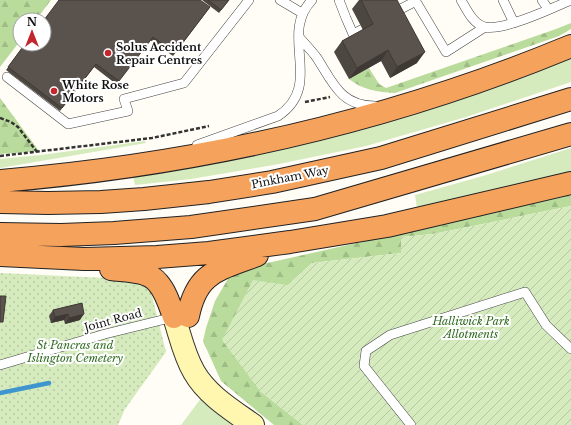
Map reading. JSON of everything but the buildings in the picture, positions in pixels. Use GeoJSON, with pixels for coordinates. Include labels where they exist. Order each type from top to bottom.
{"type":"FeatureCollection","features":[{"type":"Feature","properties":{"kind":"highway"},"geometry":{"type":"LineString","coordinates":[[0,181],[140,165],[265,142],[324,128],[400,106],[484,79],[571,46]]}},
{"type":"Feature","properties":{"kind":"highway","name":"Pinkham Way"},"geometry":{"type":"LineString","coordinates":[[0,202],[79,202],[144,199],[210,192],[272,182],[381,158],[571,99]]}},
{"type":"Feature","properties":{"kind":"highway"},"geometry":{"type":"LineString","coordinates":[[0,234],[61,235],[114,233],[191,227],[315,209],[571,134]]}},
{"type":"Feature","properties":{"kind":"highway"},"geometry":{"type":"LineString","coordinates":[[0,255],[84,259],[157,257],[209,253],[290,242],[387,226],[571,182]]}},
{"type":"Feature","properties":{"kind":"highway"},"geometry":{"type":"LineString","coordinates":[[39,258],[147,275],[158,282],[181,316],[198,287],[212,272],[290,242]]}},
{"type":"Feature","properties":{"kind":"street"},"geometry":{"type":"LineString","coordinates":[[181,316],[188,358],[198,378],[214,396],[253,425]]}},
{"type":"Feature","properties":{"kind":"lane"},"geometry":{"type":"LineString","coordinates":[[7,77],[68,124],[128,111],[124,98],[184,83],[250,0]]}},
{"type":"Feature","properties":{"kind":"lane"},"geometry":{"type":"LineString","coordinates":[[280,0],[302,13]]}},
{"type":"Feature","properties":{"kind":"lane"},"geometry":{"type":"LineString","coordinates":[[140,165],[263,122],[286,111],[292,105],[300,86],[301,76],[299,37],[302,13],[312,0]]}},
{"type":"Feature","properties":{"kind":"lane"},"geometry":{"type":"LineString","coordinates":[[339,0],[353,34],[363,29]]}},
{"type":"Feature","properties":{"kind":"lane"},"geometry":{"type":"LineString","coordinates":[[461,0],[471,18],[485,27]]}},
{"type":"Feature","properties":{"kind":"lane"},"geometry":{"type":"LineString","coordinates":[[503,0],[514,23]]}},
{"type":"Feature","properties":{"kind":"lane"},"geometry":{"type":"LineString","coordinates":[[542,0],[548,10]]}},
{"type":"Feature","properties":{"kind":"lane"},"geometry":{"type":"LineString","coordinates":[[391,14],[416,1],[446,52],[485,27],[514,23],[571,0]]}},
{"type":"Feature","properties":{"kind":"lane"},"geometry":{"type":"LineString","coordinates":[[346,18],[354,13]]}},
{"type":"Feature","properties":{"kind":"lane"},"geometry":{"type":"LineString","coordinates":[[299,37],[316,57],[335,88],[342,95],[351,101],[368,106],[400,106]]}},
{"type":"Feature","properties":{"kind":"lane"},"geometry":{"type":"LineString","coordinates":[[411,425],[364,366],[366,351],[390,335],[525,292],[546,325],[571,349]]}},
{"type":"Feature","properties":{"kind":"lane","name":"Joint Road"},"geometry":{"type":"LineString","coordinates":[[0,365],[105,334],[181,316]]}},
{"type":"Feature","properties":{"kind":"path"},"geometry":{"type":"LineString","coordinates":[[292,105],[342,95]]}},
{"type":"Feature","properties":{"kind":"path"},"geometry":{"type":"LineString","coordinates":[[0,118],[18,127],[38,153]]}},
{"type":"Feature","properties":{"kind":"path"},"geometry":{"type":"LineString","coordinates":[[0,156],[38,153],[152,138],[210,126]]}},
{"type":"Feature","properties":{"kind":"green space"},"geometry":{"type":"Polygon","coordinates":[[[0,0],[51,0],[42,12],[12,12],[12,51],[0,67],[0,0]]]}},
{"type":"Feature","properties":{"kind":"green space"},"geometry":{"type":"Polygon","coordinates":[[[571,23],[571,29],[559,36],[395,93],[370,90],[354,83],[349,79],[369,68],[379,84],[386,88],[571,23]]]}},
{"type":"Feature","properties":{"kind":"green space"},"geometry":{"type":"Polygon","coordinates":[[[571,57],[571,82],[466,117],[366,146],[274,165],[191,179],[135,185],[133,176],[436,106],[509,82],[571,57]]]}},
{"type":"Feature","properties":{"kind":"green space"},"geometry":{"type":"Polygon","coordinates":[[[0,98],[39,151],[0,154],[0,98]]]}},
{"type":"Feature","properties":{"kind":"green space"},"geometry":{"type":"Polygon","coordinates":[[[145,141],[146,143],[0,168],[0,159],[145,141]]]}},
{"type":"Feature","properties":{"kind":"green space"},"geometry":{"type":"Polygon","coordinates":[[[571,148],[571,174],[417,208],[415,195],[483,176],[571,148]]]}},
{"type":"Feature","properties":{"kind":"green space"},"geometry":{"type":"Polygon","coordinates":[[[571,195],[571,206],[433,234],[401,237],[401,253],[312,263],[288,285],[260,391],[303,425],[274,425],[221,381],[203,341],[215,301],[229,277],[254,266],[571,195]]]}},
{"type":"Feature","properties":{"kind":"green space","name":"Halliwick Park Allotments"},"geometry":{"type":"Polygon","coordinates":[[[571,206],[571,425],[303,425],[260,391],[222,340],[253,280],[288,285],[312,263],[401,253],[401,237],[433,234],[571,206]]]}},
{"type":"Feature","properties":{"kind":"green space","name":"St Pancras and Islington Cemetery"},"geometry":{"type":"Polygon","coordinates":[[[0,273],[148,280],[166,352],[125,409],[118,425],[0,425],[0,273]]]}},
{"type":"Feature","properties":{"kind":"green space"},"geometry":{"type":"Polygon","coordinates":[[[202,397],[233,425],[181,425],[202,397]]]}},
{"type":"Feature","properties":{"kind":"waterway"},"geometry":{"type":"LineString","coordinates":[[0,393],[49,383]]}},
{"type":"Feature","properties":{"kind":"place","name":"Solus Accident Repair Centres"},"geometry":{"type":"Point","coordinates":[108,53]}},
{"type":"Feature","properties":{"kind":"place","name":"White Rose Motors"},"geometry":{"type":"Point","coordinates":[54,91]}}]}
